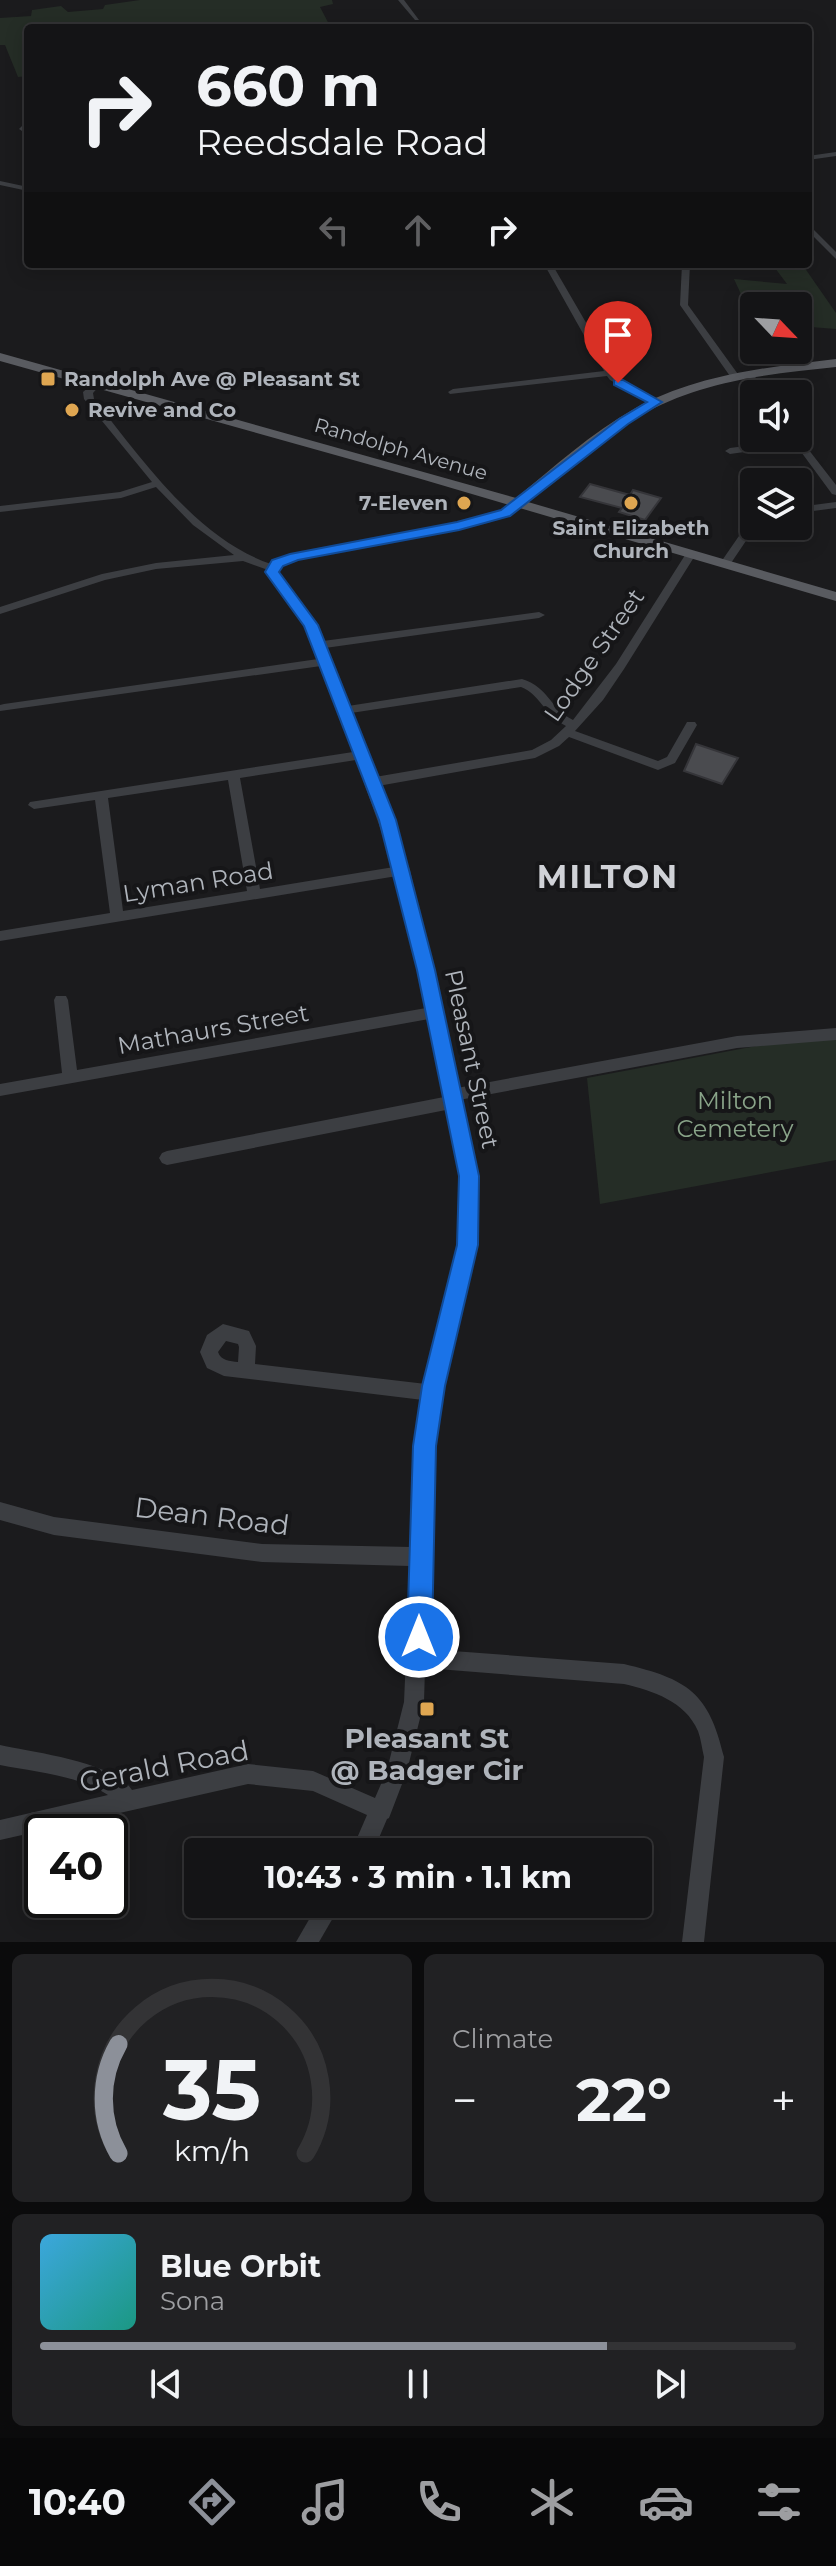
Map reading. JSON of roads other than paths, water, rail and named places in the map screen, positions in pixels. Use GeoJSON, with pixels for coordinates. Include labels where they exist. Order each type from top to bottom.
{"type":"FeatureCollection","features":[{"type":"Feature","properties":{"kind":"main road","name":"Randolph Avenue"},"geometry":{"type":"LineString","coordinates":[[0,357],[518,503],[836,597]]}},
{"type":"Feature","properties":{"kind":"main road"},"geometry":{"type":"LineString","coordinates":[[518,503],[624,421],[656,402],[742,376],[836,363]]}},
{"type":"Feature","properties":{"kind":"street"},"geometry":{"type":"LineString","coordinates":[[401,0],[417,19]]}},
{"type":"Feature","properties":{"kind":"street"},"geometry":{"type":"LineString","coordinates":[[812,157],[836,154]]}},
{"type":"Feature","properties":{"kind":"street"},"geometry":{"type":"LineString","coordinates":[[0,183],[24,188]]}},
{"type":"Feature","properties":{"kind":"street"},"geometry":{"type":"LineString","coordinates":[[812,230],[836,257]]}},
{"type":"Feature","properties":{"kind":"street"},"geometry":{"type":"LineString","coordinates":[[550,268],[610,373],[622,385],[656,402]]}},
{"type":"Feature","properties":{"kind":"street"},"geometry":{"type":"LineString","coordinates":[[686,268],[684,305],[747,380]]}},
{"type":"Feature","properties":{"kind":"street"},"geometry":{"type":"LineString","coordinates":[[453,392],[610,373]]}},
{"type":"Feature","properties":{"kind":"street"},"geometry":{"type":"LineString","coordinates":[[96,384],[88,392],[89,399],[157,484],[241,558]]}},
{"type":"Feature","properties":{"kind":"street"},"geometry":{"type":"LineString","coordinates":[[730,451],[740,449]]}},
{"type":"Feature","properties":{"kind":"street"},"geometry":{"type":"LineString","coordinates":[[806,452],[836,492]]}},
{"type":"Feature","properties":{"kind":"street"},"geometry":{"type":"LineString","coordinates":[[0,509],[121,495],[157,484]]}},
{"type":"Feature","properties":{"kind":"street"},"geometry":{"type":"LineString","coordinates":[[0,611],[102,577],[156,566],[241,558],[273,568],[295,557],[486,520],[506,513],[518,503]]}},
{"type":"Feature","properties":{"kind":"street"},"geometry":{"type":"LineString","coordinates":[[812,508],[836,505]]}},
{"type":"Feature","properties":{"kind":"street"},"geometry":{"type":"LineString","coordinates":[[725,564],[742,540]]}},
{"type":"Feature","properties":{"kind":"street","name":"Lodge Street"},"geometry":{"type":"LineString","coordinates":[[374,782],[535,754],[555,746],[572,729],[691,554]]}},
{"type":"Feature","properties":{"kind":"street","name":"Pleasant Street"},"geometry":{"type":"LineString","coordinates":[[273,568],[273,577],[306,615],[319,645],[374,782],[403,870],[469,1176],[470,1231],[432,1393],[425,1446],[419,1557],[419,1658],[407,1738],[382,1811],[369,1838]]}},
{"type":"Feature","properties":{"kind":"street"},"geometry":{"type":"LineString","coordinates":[[319,645],[539,615]]}},
{"type":"Feature","properties":{"kind":"street"},"geometry":{"type":"LineString","coordinates":[[4,708],[326,662]]}},
{"type":"Feature","properties":{"kind":"street"},"geometry":{"type":"LineString","coordinates":[[346,710],[522,683],[535,688],[556,716],[572,729],[662,766],[671,760],[691,725]]}},
{"type":"Feature","properties":{"kind":"street"},"geometry":{"type":"LineString","coordinates":[[34,805],[363,755]]}},
{"type":"Feature","properties":{"kind":"street"},"geometry":{"type":"LineString","coordinates":[[233,775],[254,895]]}},
{"type":"Feature","properties":{"kind":"street"},"geometry":{"type":"LineString","coordinates":[[101,795],[117,918]]}},
{"type":"Feature","properties":{"kind":"street","name":"Lyman Road"},"geometry":{"type":"LineString","coordinates":[[0,936],[403,870]]}},
{"type":"Feature","properties":{"kind":"street"},"geometry":{"type":"LineString","coordinates":[[61,1000],[70,1077]]}},
{"type":"Feature","properties":{"kind":"street","name":"Mathaurs Street"},"geometry":{"type":"LineString","coordinates":[[0,1090],[434,1012]]}},
{"type":"Feature","properties":{"kind":"street"},"geometry":{"type":"LineString","coordinates":[[167,1158],[721,1045],[836,1034]]}},
{"type":"Feature","properties":{"kind":"street"},"geometry":{"type":"LineString","coordinates":[[246,1370],[432,1393]]}},
{"type":"Feature","properties":{"kind":"street","name":"Dean Road"},"geometry":{"type":"LineString","coordinates":[[0,1511],[54,1526],[262,1553],[419,1557]]}},
{"type":"Feature","properties":{"kind":"street"},"geometry":{"type":"LineString","coordinates":[[419,1658],[611,1671],[659,1683],[690,1702],[710,1731],[714,1757],[693,1942]]}},
{"type":"Feature","properties":{"kind":"street"},"geometry":{"type":"LineString","coordinates":[[0,1755],[104,1780],[121,1789],[126,1800]]}},
{"type":"Feature","properties":{"kind":"street","name":"Gerald Road"},"geometry":{"type":"LineString","coordinates":[[0,1830],[231,1776],[267,1774],[329,1786],[382,1811]]}},
{"type":"Feature","properties":{"kind":"street"},"geometry":{"type":"LineString","coordinates":[[307,1942],[322,1918]]}},
{"type":"Feature","properties":{"kind":"place","name":"Randolph Ave @ Pleasant St"},"geometry":{"type":"Point","coordinates":[48,379]}},
{"type":"Feature","properties":{"kind":"place","name":"Revive and Co"},"geometry":{"type":"Point","coordinates":[72,410]}},
{"type":"Feature","properties":{"kind":"place","name":"7-Eleven"},"geometry":{"type":"Point","coordinates":[464,503]}},
{"type":"Feature","properties":{"kind":"place","name":"Saint Elizabeth Church"},"geometry":{"type":"Point","coordinates":[631,503]}},
{"type":"Feature","properties":{"kind":"place","name":"Pleasant St @ Badger Cir"},"geometry":{"type":"Point","coordinates":[427,1709]}},
{"type":"Feature","properties":{"kind":"district","name":"MILTON"},"geometry":{"type":"Point","coordinates":[608,876]}},
{"type":"Feature","properties":{"kind":"park label","name":"Milton Cemetery"},"geometry":{"type":"Point","coordinates":[735,1114]}}]}
